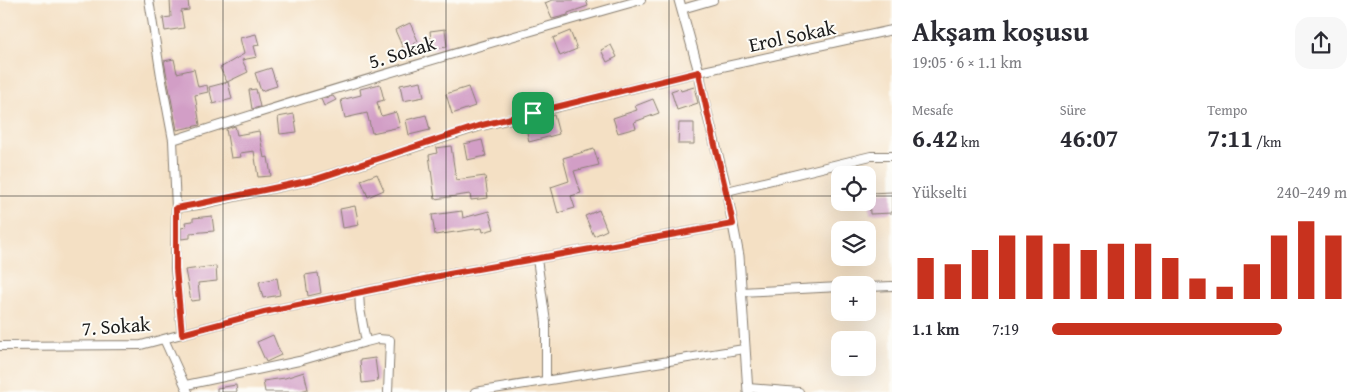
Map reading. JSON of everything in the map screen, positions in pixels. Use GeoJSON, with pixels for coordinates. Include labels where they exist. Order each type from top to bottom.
{"type":"FeatureCollection","features":[{"type":"Feature","properties":{"kind":"street"},"geometry":{"type":"LineString","coordinates":[[149,0],[160,76],[173,140],[176,269],[182,334]]}},
{"type":"Feature","properties":{"kind":"street","name":"5. Sokak"},"geometry":{"type":"LineString","coordinates":[[173,140],[304,98],[641,0]]}},
{"type":"Feature","properties":{"kind":"street"},"geometry":{"type":"LineString","coordinates":[[713,0],[681,4],[727,191],[739,256],[748,390],[799,392]]}},
{"type":"Feature","properties":{"kind":"street","name":"Erol Sokak"},"geometry":{"type":"LineString","coordinates":[[176,208],[316,179],[478,126],[699,72],[892,30]]}},
{"type":"Feature","properties":{"kind":"street"},"geometry":{"type":"LineString","coordinates":[[727,191],[870,156],[892,156]]}},
{"type":"Feature","properties":{"kind":"street","name":"7. Sokak"},"geometry":{"type":"LineString","coordinates":[[0,346],[141,345],[264,312],[359,292],[537,258],[733,224]]}},
{"type":"Feature","properties":{"kind":"street"},"geometry":{"type":"LineString","coordinates":[[537,258],[546,322],[546,380]]}},
{"type":"Feature","properties":{"kind":"street"},"geometry":{"type":"LineString","coordinates":[[876,286],[892,286]]}},
{"type":"Feature","properties":{"kind":"street"},"geometry":{"type":"LineString","coordinates":[[741,292],[831,287]]}},
{"type":"Feature","properties":{"kind":"street"},"geometry":{"type":"LineString","coordinates":[[359,292],[366,342]]}},
{"type":"Feature","properties":{"kind":"street"},"geometry":{"type":"LineString","coordinates":[[164,339],[187,388],[300,361],[378,339],[390,340],[388,392]]}},
{"type":"Feature","properties":{"kind":"street"},"geometry":{"type":"LineString","coordinates":[[475,392],[744,349]]}},
{"type":"Feature","properties":{"kind":"building"},"geometry":{"type":"Polygon","coordinates":[[[170,0],[188,0],[189,10],[181,11],[184,28],[165,31],[163,18],[171,17],[170,0]]]}},
{"type":"Feature","properties":{"kind":"building"},"geometry":{"type":"Polygon","coordinates":[[[552,0],[586,0],[588,6],[568,13],[568,15],[552,19],[545,3],[552,0]]]}},
{"type":"Feature","properties":{"kind":"building"},"geometry":{"type":"Polygon","coordinates":[[[410,23],[418,41],[414,43],[417,50],[406,55],[395,30],[410,23]]]}},
{"type":"Feature","properties":{"kind":"building"},"geometry":{"type":"Polygon","coordinates":[[[445,29],[447,47],[432,49],[430,31],[445,29]]]}},
{"type":"Feature","properties":{"kind":"building"},"geometry":{"type":"Polygon","coordinates":[[[570,31],[577,49],[560,56],[553,38],[570,31]]]}},
{"type":"Feature","properties":{"kind":"building"},"geometry":{"type":"Polygon","coordinates":[[[256,34],[259,45],[254,46],[257,57],[242,60],[248,72],[227,82],[220,68],[244,54],[240,38],[256,34]]]}},
{"type":"Feature","properties":{"kind":"building"},"geometry":{"type":"Polygon","coordinates":[[[611,45],[617,57],[607,62],[601,50],[611,45]]]}},
{"type":"Feature","properties":{"kind":"building"},"geometry":{"type":"Polygon","coordinates":[[[174,59],[177,73],[194,69],[198,87],[207,85],[208,92],[195,95],[200,125],[177,130],[164,61],[174,59]]]}},
{"type":"Feature","properties":{"kind":"building"},"geometry":{"type":"Polygon","coordinates":[[[271,68],[277,86],[261,91],[255,73],[271,68]]]}},
{"type":"Feature","properties":{"kind":"building"},"geometry":{"type":"Polygon","coordinates":[[[421,81],[424,97],[403,101],[400,85],[421,81]]]}},
{"type":"Feature","properties":{"kind":"building"},"geometry":{"type":"Polygon","coordinates":[[[228,82],[232,99],[213,104],[209,87],[228,82]]]}},
{"type":"Feature","properties":{"kind":"building"},"geometry":{"type":"Polygon","coordinates":[[[380,84],[384,100],[377,102],[380,114],[382,116],[396,112],[400,127],[372,133],[367,113],[345,118],[341,100],[361,95],[360,89],[380,84]]]}},
{"type":"Feature","properties":{"kind":"building"},"geometry":{"type":"Polygon","coordinates":[[[468,87],[475,106],[452,114],[446,94],[468,87]]]}},
{"type":"Feature","properties":{"kind":"building"},"geometry":{"type":"Polygon","coordinates":[[[694,87],[698,103],[677,110],[671,91],[680,88],[681,91],[694,87]]]}},
{"type":"Feature","properties":{"kind":"building"},"geometry":{"type":"Polygon","coordinates":[[[256,89],[260,107],[252,109],[249,90],[256,89]]]}},
{"type":"Feature","properties":{"kind":"building"},"geometry":{"type":"Polygon","coordinates":[[[333,96],[336,100],[324,106],[321,99],[333,96]]]}},
{"type":"Feature","properties":{"kind":"building"},"geometry":{"type":"Polygon","coordinates":[[[653,99],[659,113],[634,122],[636,128],[618,133],[613,118],[637,110],[635,106],[653,99]]]}},
{"type":"Feature","properties":{"kind":"building"},"geometry":{"type":"Polygon","coordinates":[[[294,114],[297,132],[280,134],[278,117],[294,114]]]}},
{"type":"Feature","properties":{"kind":"building"},"geometry":{"type":"Polygon","coordinates":[[[426,115],[430,130],[409,135],[406,120],[426,115]]]}},
{"type":"Feature","properties":{"kind":"building"},"geometry":{"type":"Polygon","coordinates":[[[554,115],[559,134],[529,142],[525,122],[554,115]]]}},
{"type":"Feature","properties":{"kind":"building"},"geometry":{"type":"Polygon","coordinates":[[[679,123],[694,123],[694,144],[678,144],[679,123]]]}},
{"type":"Feature","properties":{"kind":"building"},"geometry":{"type":"Polygon","coordinates":[[[235,126],[237,135],[259,131],[264,158],[268,157],[271,176],[258,177],[254,151],[240,153],[241,157],[231,158],[226,129],[235,126]]]}},
{"type":"Feature","properties":{"kind":"building"},"geometry":{"type":"Polygon","coordinates":[[[482,140],[486,156],[467,160],[464,144],[482,140]]]}},
{"type":"Feature","properties":{"kind":"building"},"geometry":{"type":"Polygon","coordinates":[[[451,146],[456,180],[485,176],[488,198],[471,200],[470,194],[435,199],[429,155],[437,153],[436,148],[451,146]]]}},
{"type":"Feature","properties":{"kind":"building"},"geometry":{"type":"Polygon","coordinates":[[[594,149],[599,165],[574,171],[581,193],[571,196],[575,208],[558,213],[551,187],[569,181],[563,158],[594,149]]]}},
{"type":"Feature","properties":{"kind":"building"},"geometry":{"type":"Polygon","coordinates":[[[377,174],[384,190],[368,197],[361,180],[377,174]]]}},
{"type":"Feature","properties":{"kind":"building"},"geometry":{"type":"Polygon","coordinates":[[[892,192],[892,213],[870,214],[870,211],[876,211],[876,193],[892,192]]]}},
{"type":"Feature","properties":{"kind":"building"},"geometry":{"type":"Polygon","coordinates":[[[355,206],[359,225],[343,228],[340,209],[355,206]]]}},
{"type":"Feature","properties":{"kind":"building"},"geometry":{"type":"Polygon","coordinates":[[[599,210],[607,230],[594,236],[585,216],[599,210]]]}},
{"type":"Feature","properties":{"kind":"building"},"geometry":{"type":"Polygon","coordinates":[[[462,211],[463,218],[489,211],[494,229],[483,232],[482,228],[435,235],[432,215],[462,211]]]}},
{"type":"Feature","properties":{"kind":"building"},"geometry":{"type":"Polygon","coordinates":[[[212,216],[214,231],[190,233],[190,238],[181,239],[181,228],[186,227],[185,222],[193,221],[193,218],[212,216]]]}},
{"type":"Feature","properties":{"kind":"building"},"geometry":{"type":"Polygon","coordinates":[[[216,266],[217,281],[198,283],[200,300],[191,301],[185,270],[216,266]]]}},
{"type":"Feature","properties":{"kind":"building"},"geometry":{"type":"Polygon","coordinates":[[[318,273],[321,293],[308,296],[305,275],[318,273]]]}},
{"type":"Feature","properties":{"kind":"building"},"geometry":{"type":"Polygon","coordinates":[[[277,278],[280,295],[263,298],[259,282],[277,278]]]}},
{"type":"Feature","properties":{"kind":"building"},"geometry":{"type":"Polygon","coordinates":[[[273,335],[281,355],[266,362],[257,342],[273,335]]]}},
{"type":"Feature","properties":{"kind":"building"},"geometry":{"type":"Polygon","coordinates":[[[375,358],[378,381],[362,383],[360,360],[375,358]]]}},
{"type":"Feature","properties":{"kind":"building"},"geometry":{"type":"Polygon","coordinates":[[[304,372],[308,389],[297,392],[265,392],[263,381],[285,378],[304,372]]]}},
{"type":"Feature","properties":{"kind":"building"},"geometry":{"type":"Polygon","coordinates":[[[236,385],[237,392],[217,392],[217,388],[236,385]]]}},
{"type":"Feature","properties":{"kind":"route"},"geometry":{"type":"LineString","coordinates":[[699,72],[733,224],[449,274],[264,312],[182,334],[176,269],[176,208],[316,179],[478,126],[533,113],[699,72]]}}]}
